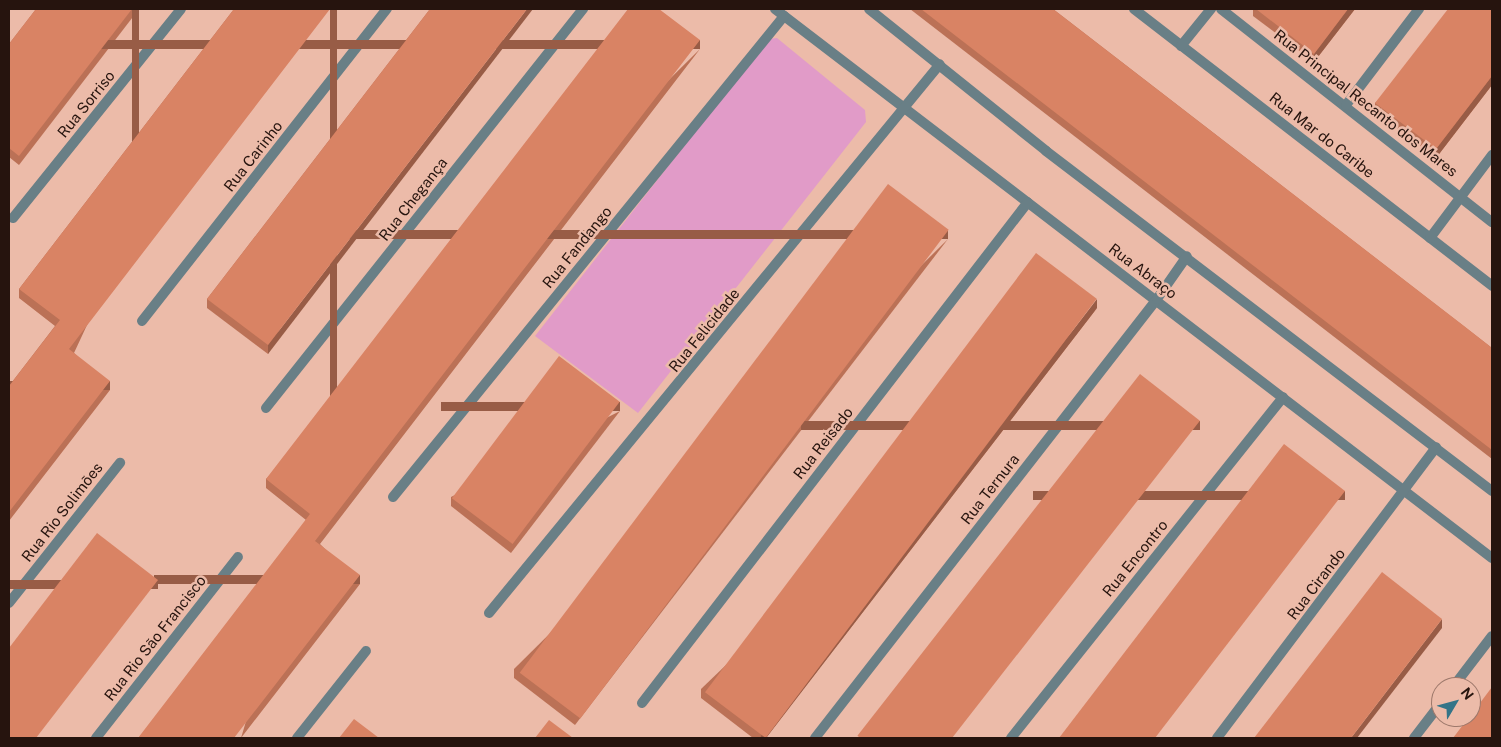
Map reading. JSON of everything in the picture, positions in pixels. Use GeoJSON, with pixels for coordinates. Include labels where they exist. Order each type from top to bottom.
{"type":"FeatureCollection","features":[{"type":"Feature","properties":{"kind":"street","name":"Rua Sorriso"},"geometry":{"type":"LineString","coordinates":[[13,218],[182,9]]}},
{"type":"Feature","properties":{"kind":"street","name":"Rua Carinho"},"geometry":{"type":"LineString","coordinates":[[142,321],[387,9]]}},
{"type":"Feature","properties":{"kind":"street","name":"Rua Chegança"},"geometry":{"type":"LineString","coordinates":[[266,408],[583,9]]}},
{"type":"Feature","properties":{"kind":"street"},"geometry":{"type":"LineString","coordinates":[[869,9],[940,64],[1046,151],[1187,256],[1492,491]]}},
{"type":"Feature","properties":{"kind":"street","name":"Rua Mar do Caribe"},"geometry":{"type":"LineString","coordinates":[[1134,9],[1492,286]]}},
{"type":"Feature","properties":{"kind":"street"},"geometry":{"type":"LineString","coordinates":[[1181,46],[1211,9]]}},
{"type":"Feature","properties":{"kind":"street","name":"Rua Principal Recanto dos Mares"},"geometry":{"type":"LineString","coordinates":[[1221,9],[1346,105],[1492,222]]}},
{"type":"Feature","properties":{"kind":"street"},"geometry":{"type":"LineString","coordinates":[[1346,105],[1419,9]]}},
{"type":"Feature","properties":{"kind":"street","name":"Rua Abraço"},"geometry":{"type":"LineString","coordinates":[[780,12],[1492,558]]}},
{"type":"Feature","properties":{"kind":"street","name":"Rua Fandango"},"geometry":{"type":"LineString","coordinates":[[393,497],[780,12]]}},
{"type":"Feature","properties":{"kind":"street","name":"Rua Felicidade"},"geometry":{"type":"LineString","coordinates":[[490,614],[940,64]]}},
{"type":"Feature","properties":{"kind":"street"},"geometry":{"type":"LineString","coordinates":[[1430,238],[1492,155]]}},
{"type":"Feature","properties":{"kind":"street","name":"Rua Reisado"},"geometry":{"type":"LineString","coordinates":[[642,703],[1028,202]]}},
{"type":"Feature","properties":{"kind":"street","name":"Rua Ternura"},"geometry":{"type":"LineString","coordinates":[[814,738],[1156,299],[1187,256]]}},
{"type":"Feature","properties":{"kind":"street","name":"Rua Encontro"},"geometry":{"type":"LineString","coordinates":[[1011,738],[1283,397]]}},
{"type":"Feature","properties":{"kind":"street","name":"Rua Cirando"},"geometry":{"type":"LineString","coordinates":[[1217,738],[1406,491],[1436,447]]}},
{"type":"Feature","properties":{"kind":"street","name":"Rua Rio Solimões"},"geometry":{"type":"LineString","coordinates":[[9,603],[120,462]]}},
{"type":"Feature","properties":{"kind":"street","name":"Rua Rio São Francisco"},"geometry":{"type":"LineString","coordinates":[[96,738],[238,557]]}},
{"type":"Feature","properties":{"kind":"street"},"geometry":{"type":"LineString","coordinates":[[1461,677],[1492,636]]}},
{"type":"Feature","properties":{"kind":"street"},"geometry":{"type":"LineString","coordinates":[[297,738],[366,651]]}},
{"type":"Feature","properties":{"kind":"street"},"geometry":{"type":"LineString","coordinates":[[1414,738],[1431,716]]}},
{"type":"Feature","properties":{"kind":"shaded area"},"geometry":{"type":"Polygon","coordinates":[[[777,38],[865,110],[866,122],[638,413],[535,336],[768,39],[777,38]]]}},
{"type":"Feature","properties":{"kind":"building"},"geometry":{"type":"Polygon","coordinates":[[[36,9],[132,9],[19,156],[9,148],[9,44],[36,9]]]}},
{"type":"Feature","properties":{"kind":"building"},"geometry":{"type":"Polygon","coordinates":[[[234,9],[330,9],[69,349],[110,381],[9,512],[9,386],[60,320],[19,289],[234,9]]]}},
{"type":"Feature","properties":{"kind":"building"},"geometry":{"type":"Polygon","coordinates":[[[430,9],[527,9],[268,345],[207,299],[430,9]]]}},
{"type":"Feature","properties":{"kind":"building"},"geometry":{"type":"Polygon","coordinates":[[[628,9],[659,9],[700,40],[315,541],[360,575],[234,738],[138,738],[310,514],[266,479],[628,9]]]}},
{"type":"Feature","properties":{"kind":"building"},"geometry":{"type":"Polygon","coordinates":[[[921,9],[1053,9],[1464,326],[1492,348],[1492,450],[921,9]]]}},
{"type":"Feature","properties":{"kind":"building"},"geometry":{"type":"Polygon","coordinates":[[[1256,9],[1348,9],[1314,54],[1256,9]]]}},
{"type":"Feature","properties":{"kind":"building"},"geometry":{"type":"Polygon","coordinates":[[[1448,9],[1492,9],[1492,76],[1436,149],[1375,103],[1448,9]]]}},
{"type":"Feature","properties":{"kind":"building"},"geometry":{"type":"Polygon","coordinates":[[[888,184],[949,230],[580,719],[520,673],[888,184]]]}},
{"type":"Feature","properties":{"kind":"building"},"geometry":{"type":"Polygon","coordinates":[[[1036,253],[1097,299],[766,738],[705,692],[1036,253]]]}},
{"type":"Feature","properties":{"kind":"building"},"geometry":{"type":"Polygon","coordinates":[[[559,356],[620,402],[513,544],[452,498],[559,356]]]}},
{"type":"Feature","properties":{"kind":"building"},"geometry":{"type":"Polygon","coordinates":[[[1140,374],[1200,421],[952,738],[860,738],[857,736],[1140,374]]]}},
{"type":"Feature","properties":{"kind":"building"},"geometry":{"type":"Polygon","coordinates":[[[1284,444],[1345,491],[1155,738],[1059,738],[1284,444]]]}},
{"type":"Feature","properties":{"kind":"building"},"geometry":{"type":"Polygon","coordinates":[[[97,533],[158,580],[36,738],[9,738],[9,648],[97,533]]]}},
{"type":"Feature","properties":{"kind":"building"},"geometry":{"type":"Polygon","coordinates":[[[1382,572],[1442,619],[1351,738],[1254,738],[1382,572]]]}},
{"type":"Feature","properties":{"kind":"building"},"geometry":{"type":"Polygon","coordinates":[[[1492,687],[1492,738],[1453,738],[1461,727],[1481,727],[1481,702],[1492,687]]]}},
{"type":"Feature","properties":{"kind":"building"},"geometry":{"type":"Polygon","coordinates":[[[354,719],[379,738],[339,738],[354,719]]]}},
{"type":"Feature","properties":{"kind":"building"},"geometry":{"type":"Polygon","coordinates":[[[549,720],[573,738],[535,738],[549,720]]]}}]}
